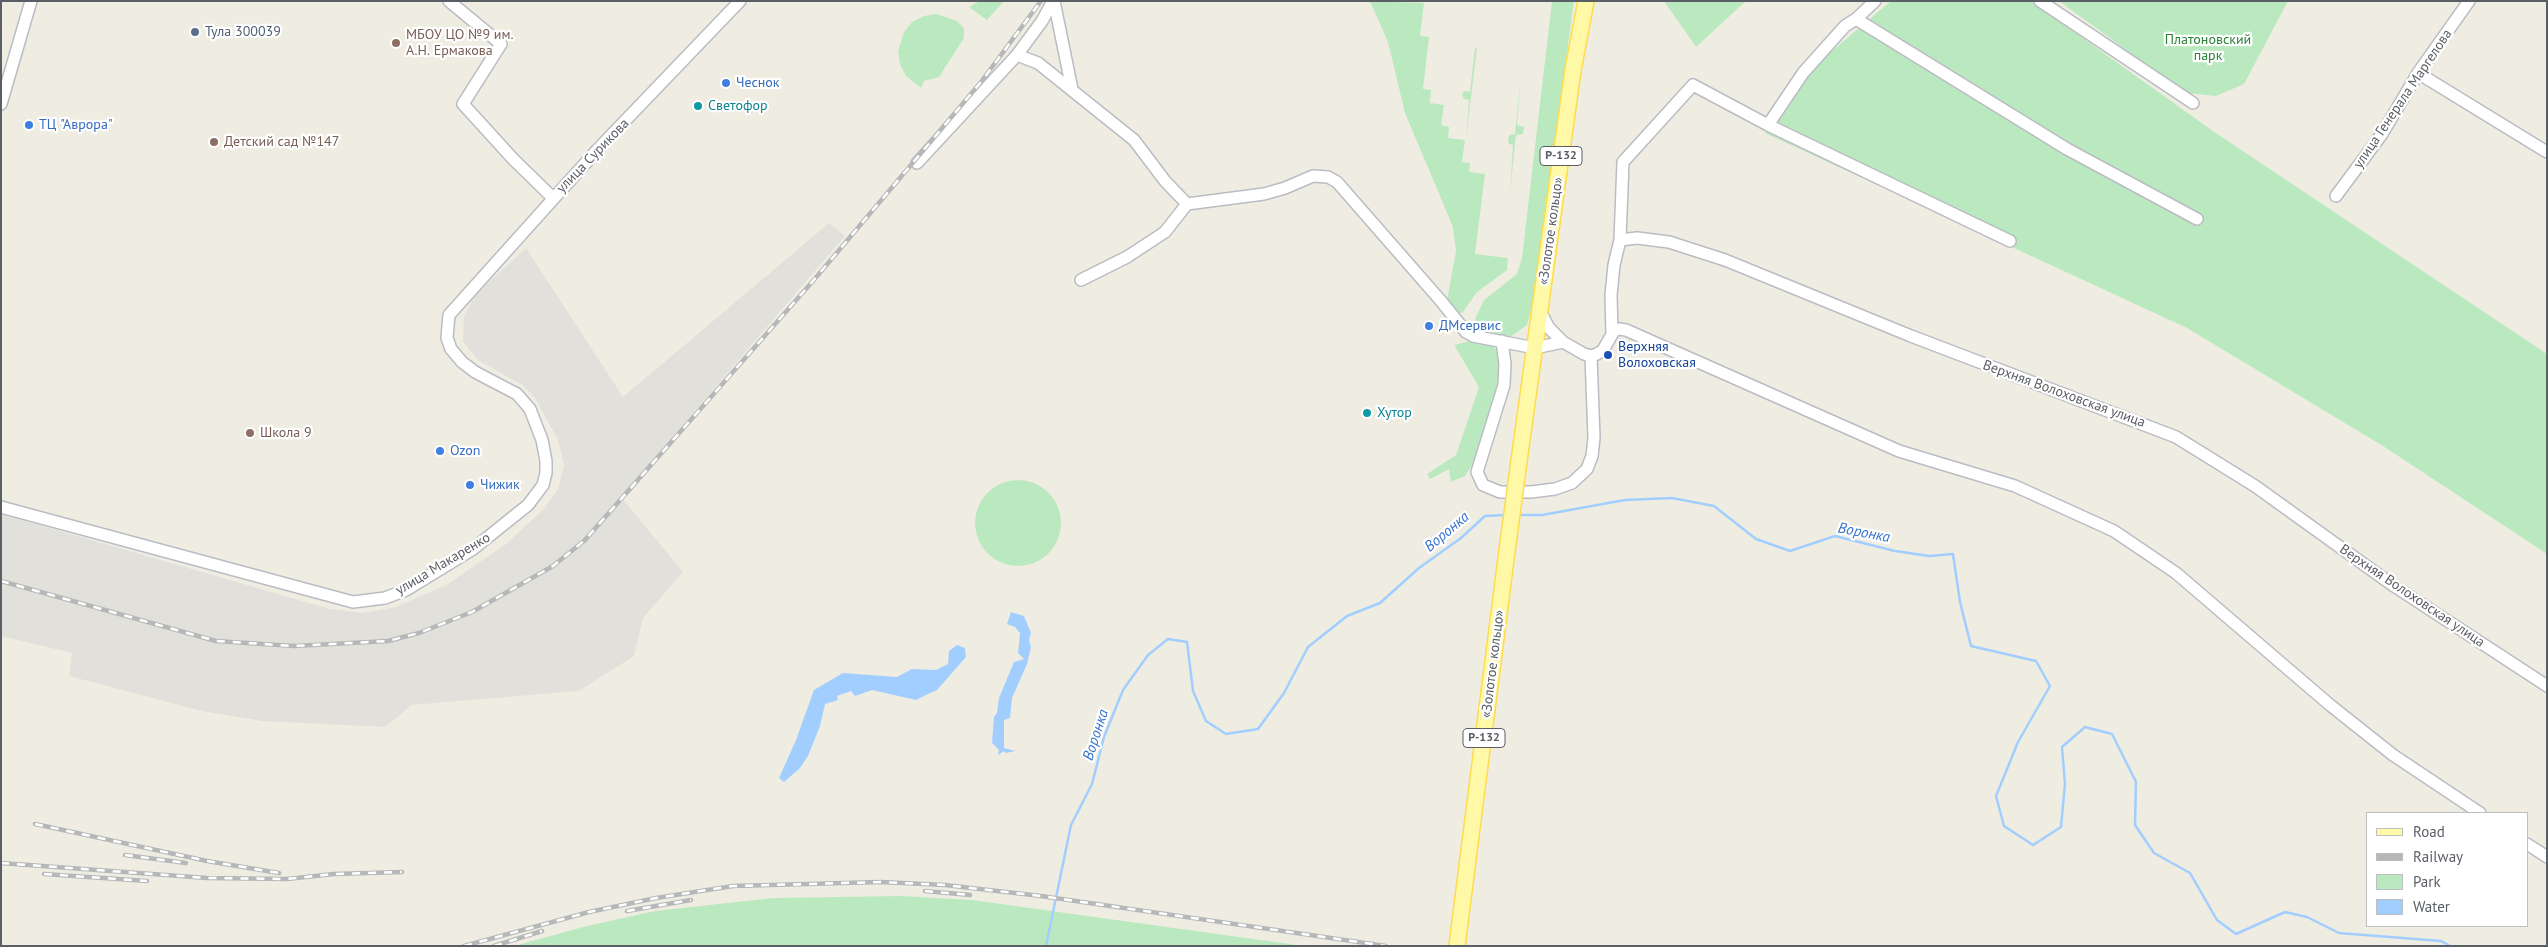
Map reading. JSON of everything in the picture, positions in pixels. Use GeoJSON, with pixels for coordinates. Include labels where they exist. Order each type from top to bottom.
{"type":"FeatureCollection","features":[{"type":"Feature","properties":{"kind":"main road","name":"«Золотое кольцо»"},"geometry":{"type":"LineString","coordinates":[[1457,946],[1519,461],[1573,70],[1586,1]]}},
{"type":"Feature","properties":{"kind":"street"},"geometry":{"type":"LineString","coordinates":[[1,104],[31,1]]}},
{"type":"Feature","properties":{"kind":"street"},"geometry":{"type":"LineString","coordinates":[[449,1],[501,44],[463,104],[513,159],[553,198]]}},
{"type":"Feature","properties":{"kind":"street","name":"улица Сурикова"},"geometry":{"type":"LineString","coordinates":[[449,315],[553,198],[740,1]]}},
{"type":"Feature","properties":{"kind":"street"},"geometry":{"type":"LineString","coordinates":[[917,163],[1017,55],[1042,22],[1053,1]]}},
{"type":"Feature","properties":{"kind":"street"},"geometry":{"type":"LineString","coordinates":[[1053,1],[1072,89]]}},
{"type":"Feature","properties":{"kind":"street"},"geometry":{"type":"LineString","coordinates":[[1768,125],[1803,73],[1845,26],[1856,19],[1875,1]]}},
{"type":"Feature","properties":{"kind":"street"},"geometry":{"type":"LineString","coordinates":[[2040,1],[2193,103]]}},
{"type":"Feature","properties":{"kind":"street","name":"улица Генерала Маргелова"},"geometry":{"type":"LineString","coordinates":[[2336,196],[2382,134],[2418,72],[2469,1]]}},
{"type":"Feature","properties":{"kind":"street"},"geometry":{"type":"LineString","coordinates":[[1856,19],[2067,149],[2197,219]]}},
{"type":"Feature","properties":{"kind":"street"},"geometry":{"type":"LineString","coordinates":[[1017,55],[1038,63],[1134,140],[1165,181],[1187,204]]}},
{"type":"Feature","properties":{"kind":"street"},"geometry":{"type":"LineString","coordinates":[[2418,72],[2547,152]]}},
{"type":"Feature","properties":{"kind":"street"},"geometry":{"type":"LineString","coordinates":[[1591,356],[1603,350],[1612,334],[1612,288],[1614,265],[1620,240],[1623,162],[1693,85],[1768,125],[2010,241]]}},
{"type":"Feature","properties":{"kind":"street"},"geometry":{"type":"LineString","coordinates":[[1081,280],[1127,257],[1166,232],[1187,204],[1264,194],[1285,188],[1313,176],[1331,178],[1441,301],[1464,330],[1473,336],[1535,348],[1563,342]]}},
{"type":"Feature","properties":{"kind":"street","name":"Верхняя Волоховская улица"},"geometry":{"type":"LineString","coordinates":[[1620,240],[1637,238],[1669,242],[1725,260],[1929,343],[2176,436],[2255,486],[2394,586],[2547,686]]}},
{"type":"Feature","properties":{"kind":"street"},"geometry":{"type":"LineString","coordinates":[[1540,311],[1549,328],[1563,342],[1591,356]]}},
{"type":"Feature","properties":{"kind":"street","name":"улица Макаренко"},"geometry":{"type":"LineString","coordinates":[[1,507],[342,600],[363,602],[385,598],[406,590],[473,549],[519,514],[542,485],[546,473],[542,440],[530,409],[517,394],[475,372],[462,362],[451,349],[447,338],[449,315]]}},
{"type":"Feature","properties":{"kind":"street"},"geometry":{"type":"LineString","coordinates":[[1612,334],[1622,328],[1899,450],[2015,486],[2114,532],[2176,573],[2330,705],[2393,754],[2479,812]]}},
{"type":"Feature","properties":{"kind":"street"},"geometry":{"type":"LineString","coordinates":[[1502,342],[1505,364],[1504,385],[1477,472],[1482,483],[1493,490],[1531,492],[1555,489],[1572,483],[1587,469],[1592,456],[1594,438],[1591,356]]}},
{"type":"Feature","properties":{"kind":"street"},"geometry":{"type":"LineString","coordinates":[[2528,845],[2547,857]]}},
{"type":"Feature","properties":{"kind":"shaded area"},"geometry":{"type":"Polygon","coordinates":[[[829,223],[845,236],[621,497],[683,572],[643,618],[634,656],[579,691],[412,705],[385,727],[262,721],[202,711],[69,676],[72,653],[1,636],[1,514],[330,609],[363,613],[396,607],[446,585],[505,545],[543,510],[558,489],[564,465],[558,440],[535,398],[524,386],[478,360],[463,342],[464,316],[475,295],[526,248],[623,397],[829,223]]]}},
{"type":"Feature","properties":{"kind":"green space"},"geometry":{"type":"Polygon","coordinates":[[[980,1],[1004,1],[987,20],[969,7],[980,1]]]}},
{"type":"Feature","properties":{"kind":"green space"},"geometry":{"type":"Polygon","coordinates":[[[1370,1],[1424,3],[1420,36],[1429,37],[1423,89],[1431,90],[1430,103],[1444,105],[1441,125],[1449,127],[1448,138],[1465,140],[1462,162],[1470,163],[1469,172],[1485,174],[1475,254],[1508,258],[1507,270],[1477,292],[1462,313],[1456,312],[1447,301],[1456,251],[1453,227],[1405,113],[1388,42],[1370,1]]]}},
{"type":"Feature","properties":{"kind":"green space"},"geometry":{"type":"Polygon","coordinates":[[[1552,1],[1574,1],[1533,302],[1527,325],[1510,337],[1500,337],[1482,332],[1477,326],[1475,319],[1484,300],[1517,274],[1522,258],[1552,1]]]}},
{"type":"Feature","properties":{"kind":"green space"},"geometry":{"type":"Polygon","coordinates":[[[1664,1],[1746,1],[1696,47],[1664,1]]]}},
{"type":"Feature","properties":{"kind":"green space"},"geometry":{"type":"Polygon","coordinates":[[[1891,1],[2031,1],[2210,129],[2547,354],[2547,554],[2383,446],[2187,328],[1765,133],[1813,67],[1891,1]]]}},
{"type":"Feature","properties":{"kind":"green space","name":"Платоновский парк"},"geometry":{"type":"Polygon","coordinates":[[[2059,1],[2288,1],[2244,84],[2216,96],[2185,93],[2059,1]]]}},
{"type":"Feature","properties":{"kind":"green space"},"geometry":{"type":"Polygon","coordinates":[[[936,14],[957,21],[964,28],[964,38],[939,77],[924,81],[921,88],[906,76],[900,64],[898,52],[904,32],[912,22],[924,16],[936,14]]]}},
{"type":"Feature","properties":{"kind":"green space"},"geometry":{"type":"Polygon","coordinates":[[[1475,48],[1477,48],[1466,139],[1469,100],[1464,99],[1462,95],[1464,91],[1470,92],[1475,48]]]}},
{"type":"Feature","properties":{"kind":"green space"},"geometry":{"type":"Polygon","coordinates":[[[1521,75],[1517,125],[1524,127],[1523,134],[1516,135],[1510,194],[1513,145],[1509,144],[1508,141],[1509,135],[1515,134],[1521,75]]]}},
{"type":"Feature","properties":{"kind":"green space"},"geometry":{"type":"Polygon","coordinates":[[[1470,341],[1492,345],[1498,352],[1500,371],[1489,417],[1471,467],[1465,476],[1451,482],[1449,469],[1430,479],[1427,474],[1456,455],[1479,387],[1454,345],[1470,341]]]}},
{"type":"Feature","properties":{"kind":"green space"},"geometry":{"type":"Polygon","coordinates":[[[1018,480],[1042,487],[1054,499],[1061,523],[1054,547],[1042,559],[1018,566],[994,559],[982,547],[975,523],[982,499],[994,487],[1018,480]]]}},
{"type":"Feature","properties":{"kind":"green space"},"geometry":{"type":"Polygon","coordinates":[[[902,896],[972,900],[1304,946],[514,946],[583,927],[655,911],[773,898],[902,896]]]}},
{"type":"Feature","properties":{"kind":"water"},"geometry":{"type":"Polygon","coordinates":[[[1011,612],[1024,616],[1031,633],[1029,640],[1031,647],[1027,664],[1012,698],[1010,718],[1004,720],[1004,748],[1015,751],[1006,753],[1004,751],[998,755],[999,750],[992,743],[994,717],[997,713],[999,698],[1014,662],[1024,659],[1018,653],[1020,633],[1015,627],[1007,624],[1011,612]]]}},
{"type":"Feature","properties":{"kind":"water"},"geometry":{"type":"Polygon","coordinates":[[[957,645],[965,648],[966,657],[937,690],[916,700],[872,690],[855,696],[851,691],[837,696],[838,700],[825,704],[820,726],[808,756],[800,768],[784,782],[779,778],[796,740],[814,690],[843,673],[897,677],[912,669],[936,670],[948,664],[949,651],[957,645]]]}},
{"type":"Feature","properties":{"kind":"waterway","name":"Воронка"},"geometry":{"type":"LineString","coordinates":[[1517,515],[1542,515],[1625,500],[1672,498],[1714,506],[1756,539],[1790,551],[1835,536],[1895,551],[1929,556],[1953,554],[1960,602],[1971,646],[2036,661],[2050,686],[2018,742],[1996,796],[2004,826],[2033,845],[2061,827],[2065,784],[2062,747],[2085,727],[2112,734],[2136,782],[2135,825],[2154,853],[2190,873],[2217,920],[2236,934],[2285,912],[2307,917],[2339,933],[2441,941],[2450,946]]}},
{"type":"Feature","properties":{"kind":"waterway","name":"Воронка"},"geometry":{"type":"LineString","coordinates":[[1046,946],[1071,825],[1092,784],[1104,737],[1123,690],[1148,655],[1168,639],[1187,642],[1193,691],[1206,721],[1226,734],[1258,729],[1284,693],[1308,647],[1347,616],[1380,603],[1419,568],[1461,538],[1485,516],[1506,515]]}},
{"type":"Feature","properties":{"kind":"railway"},"geometry":{"type":"LineString","coordinates":[[1,581],[216,641],[294,646],[388,641],[419,633],[472,612],[553,566],[585,540],[813,281],[981,82],[1041,1]]}},
{"type":"Feature","properties":{"kind":"railway"},"geometry":{"type":"LineString","coordinates":[[35,824],[207,861],[279,873]]}},
{"type":"Feature","properties":{"kind":"railway"},"geometry":{"type":"LineString","coordinates":[[125,855],[186,863]]}},
{"type":"Feature","properties":{"kind":"railway"},"geometry":{"type":"LineString","coordinates":[[1,863],[207,878],[287,879],[334,874],[402,872]]}},
{"type":"Feature","properties":{"kind":"railway"},"geometry":{"type":"LineString","coordinates":[[44,874],[147,881]]}},
{"type":"Feature","properties":{"kind":"railway"},"geometry":{"type":"LineString","coordinates":[[464,946],[589,912],[656,898],[733,886],[881,882],[945,885],[1041,896],[1386,946]]}},
{"type":"Feature","properties":{"kind":"railway"},"geometry":{"type":"LineString","coordinates":[[925,891],[970,895]]}},
{"type":"Feature","properties":{"kind":"railway"},"geometry":{"type":"LineString","coordinates":[[627,911],[691,900]]}},
{"type":"Feature","properties":{"kind":"railway"},"geometry":{"type":"LineString","coordinates":[[494,946],[542,931]]}},
{"type":"Feature","properties":{"kind":"place","name":"Тула 300039"},"geometry":{"type":"Point","coordinates":[195,32]}},
{"type":"Feature","properties":{"kind":"place","name":"МБОУ ЦО №9 им. А.Н. Ермакова"},"geometry":{"type":"Point","coordinates":[396,43]}},
{"type":"Feature","properties":{"kind":"place","name":"Чеснок"},"geometry":{"type":"Point","coordinates":[726,83]}},
{"type":"Feature","properties":{"kind":"place","name":"Светофор"},"geometry":{"type":"Point","coordinates":[698,106]}},
{"type":"Feature","properties":{"kind":"place","name":"ТЦ \"Аврора\""},"geometry":{"type":"Point","coordinates":[29,125]}},
{"type":"Feature","properties":{"kind":"place","name":"Детский сад №147"},"geometry":{"type":"Point","coordinates":[214,142]}},
{"type":"Feature","properties":{"kind":"place","name":"ДМсервис"},"geometry":{"type":"Point","coordinates":[1429,326]}},
{"type":"Feature","properties":{"kind":"place","name":"Верхняя Волоховская"},"geometry":{"type":"Point","coordinates":[1608,355]}},
{"type":"Feature","properties":{"kind":"place","name":"Хутор"},"geometry":{"type":"Point","coordinates":[1367,413]}},
{"type":"Feature","properties":{"kind":"place","name":"Школа 9"},"geometry":{"type":"Point","coordinates":[250,433]}},
{"type":"Feature","properties":{"kind":"place","name":"Ozon"},"geometry":{"type":"Point","coordinates":[440,451]}},
{"type":"Feature","properties":{"kind":"place","name":"Чижик"},"geometry":{"type":"Point","coordinates":[470,485]}}]}
